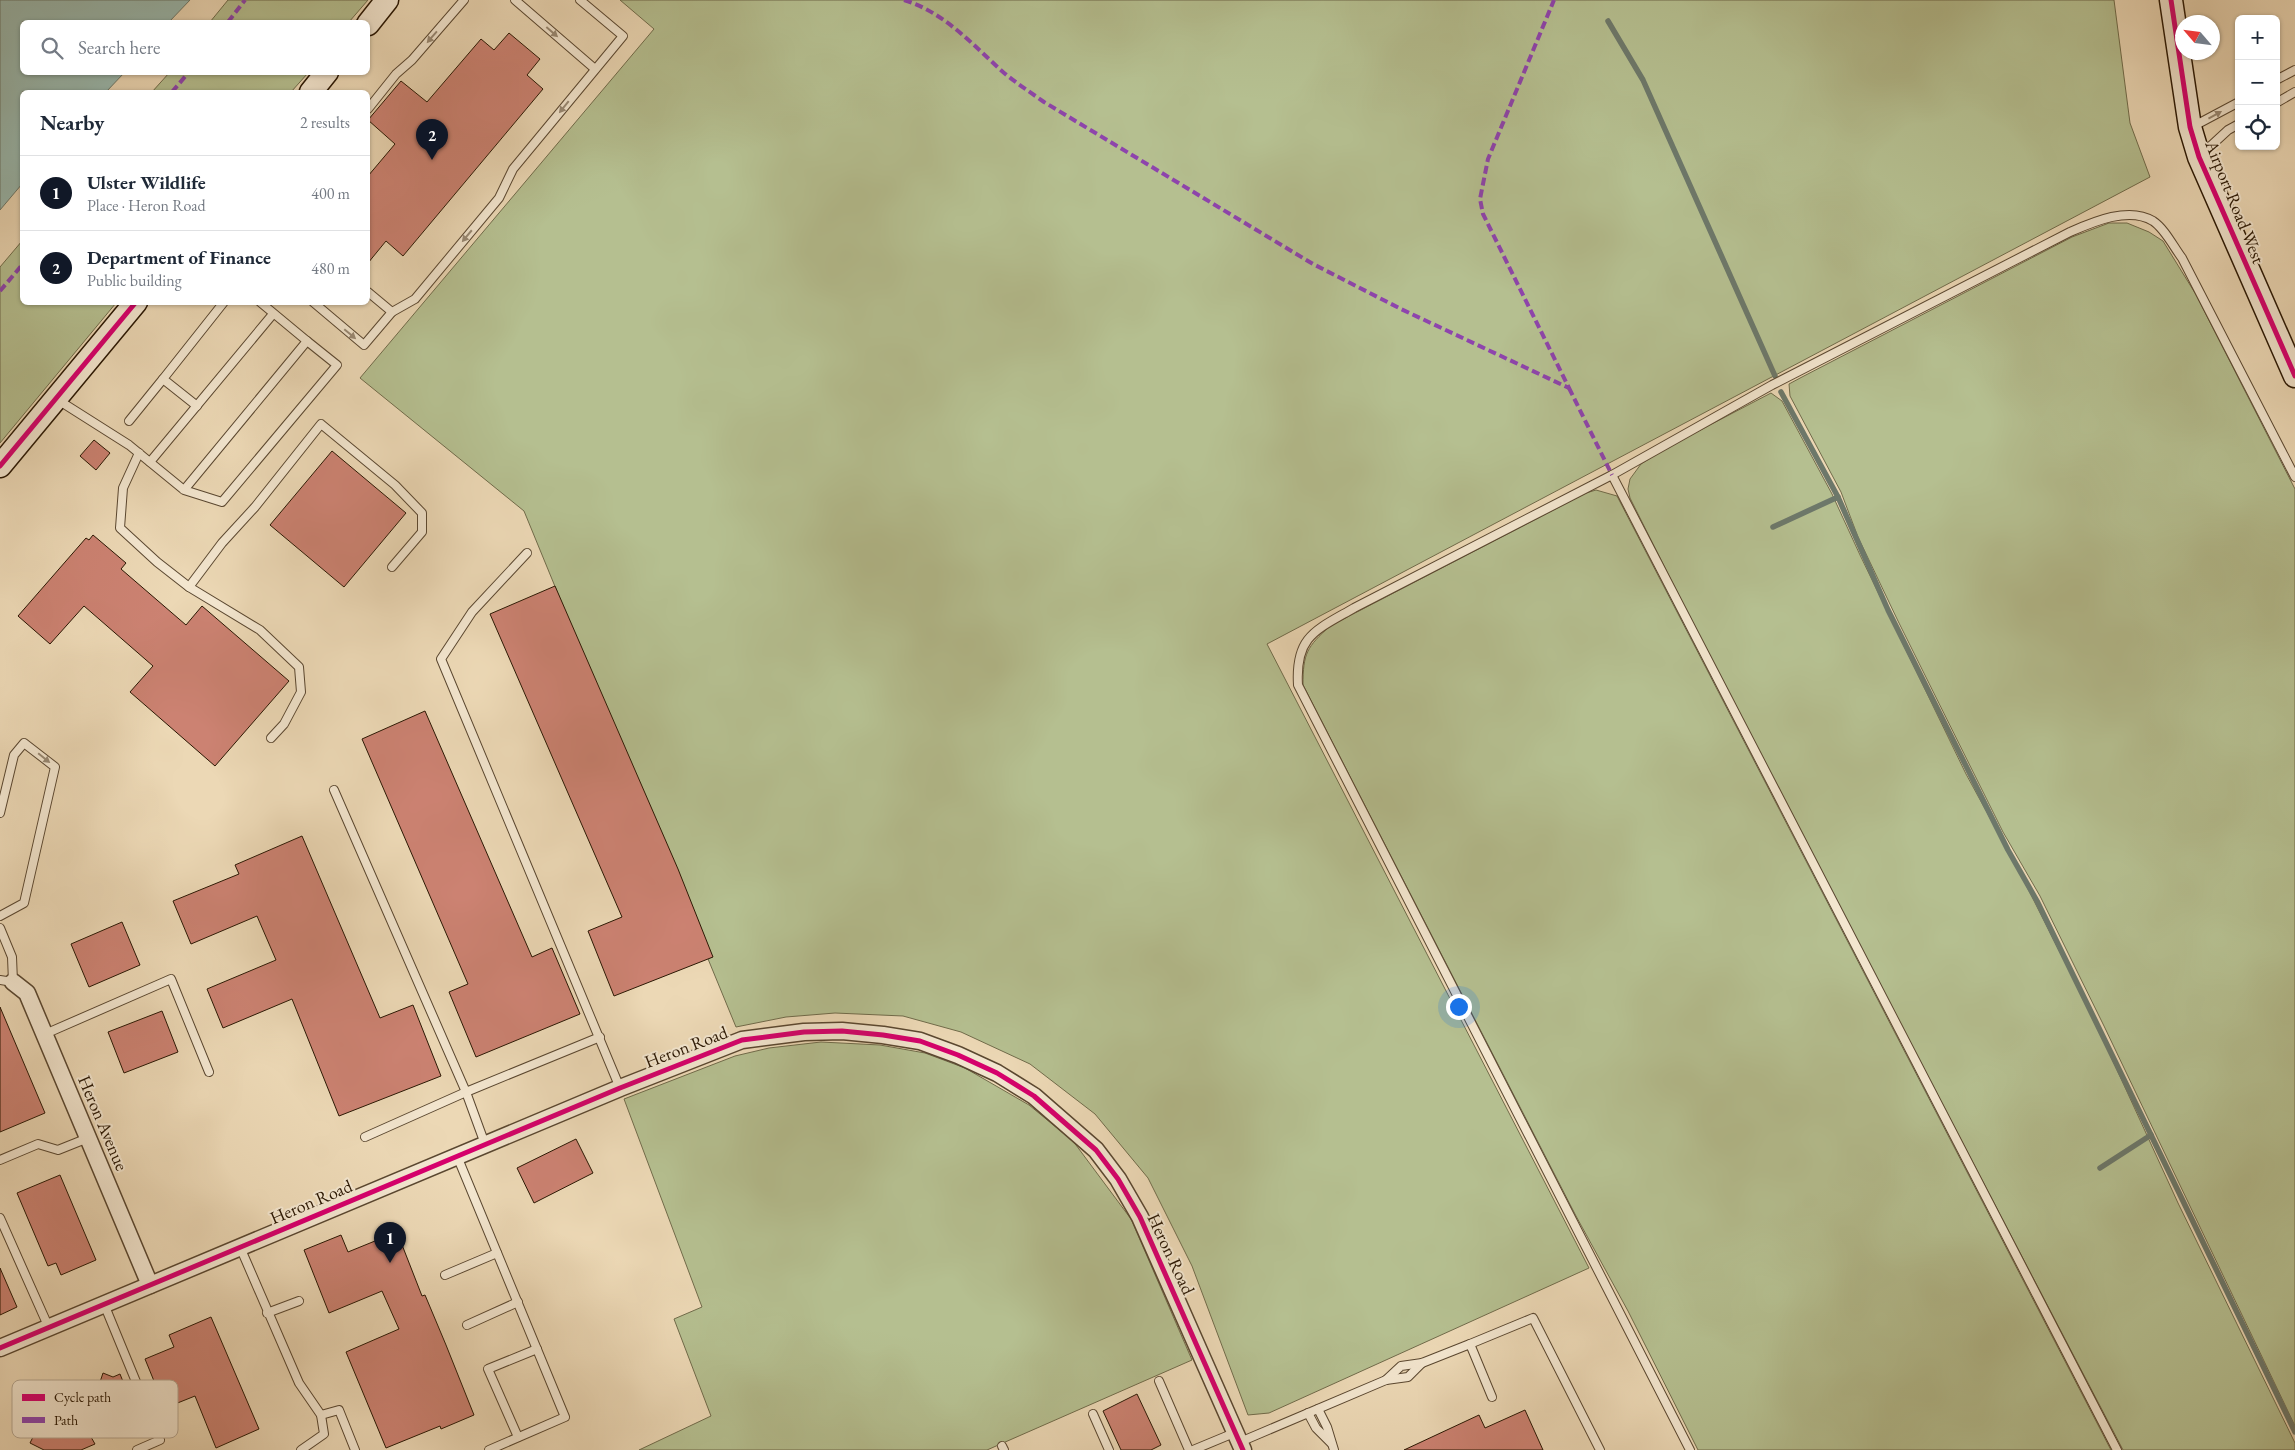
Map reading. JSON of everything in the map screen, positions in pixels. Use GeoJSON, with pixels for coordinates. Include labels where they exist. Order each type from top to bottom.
{"type":"FeatureCollection","features":[{"type":"Feature","properties":{"kind":"street"},"geometry":{"type":"LineString","coordinates":[[370,21],[387,0]]}},
{"type":"Feature","properties":{"kind":"street","name":"Airport Road West"},"geometry":{"type":"LineString","coordinates":[[2171,0],[2190,127],[2200,157],[2295,376]]}},
{"type":"Feature","properties":{"kind":"street"},"geometry":{"type":"LineString","coordinates":[[313,90],[325,75]]}},
{"type":"Feature","properties":{"kind":"street"},"geometry":{"type":"LineString","coordinates":[[0,466],[134,305]]}},
{"type":"Feature","properties":{"kind":"street","name":"Heron Avenue"},"geometry":{"type":"LineString","coordinates":[[6,981],[27,993],[150,1285]]}},
{"type":"Feature","properties":{"kind":"street","name":"Heron Road"},"geometry":{"type":"LineString","coordinates":[[0,1348],[485,1144],[742,1040],[804,1032],[842,1031],[920,1041],[958,1055],[996,1073],[1034,1096],[1096,1150],[1118,1179],[1140,1217],[1160,1258],[1239,1442]]}},
{"type":"Feature","properties":{"kind":"lane"},"geometry":{"type":"LineString","coordinates":[[370,106],[396,74],[412,60],[464,0]]}},
{"type":"Feature","properties":{"kind":"lane"},"geometry":{"type":"LineString","coordinates":[[515,0],[595,69]]}},
{"type":"Feature","properties":{"kind":"lane"},"geometry":{"type":"LineString","coordinates":[[316,305],[364,346],[392,312],[415,299],[499,198],[513,170],[623,36],[580,0]]}},
{"type":"Feature","properties":{"kind":"lane"},"geometry":{"type":"LineString","coordinates":[[2280,78],[2295,70]]}},
{"type":"Feature","properties":{"kind":"lane"},"geometry":{"type":"LineString","coordinates":[[2280,101],[2295,92]]}},
{"type":"Feature","properties":{"kind":"lane"},"geometry":{"type":"LineString","coordinates":[[2190,127],[2235,104]]}},
{"type":"Feature","properties":{"kind":"lane"},"geometry":{"type":"LineString","coordinates":[[2200,157],[2228,130],[2235,126]]}},
{"type":"Feature","properties":{"kind":"lane"},"geometry":{"type":"LineString","coordinates":[[1690,1450],[1298,685],[1297,666],[1304,644],[1313,632],[1354,608],[1612,475],[1772,384],[2070,232],[2094,222],[2120,216],[2135,216],[2152,221],[2182,258],[2295,476]]}},
{"type":"Feature","properties":{"kind":"lane"},"geometry":{"type":"LineString","coordinates":[[370,294],[392,312]]}},
{"type":"Feature","properties":{"kind":"lane"},"geometry":{"type":"LineString","coordinates":[[129,421],[222,305]]}},
{"type":"Feature","properties":{"kind":"lane"},"geometry":{"type":"LineString","coordinates":[[56,399],[139,453],[184,490],[222,502],[337,365],[263,305]]}},
{"type":"Feature","properties":{"kind":"lane"},"geometry":{"type":"LineString","coordinates":[[150,462],[273,314]]}},
{"type":"Feature","properties":{"kind":"lane"},"geometry":{"type":"LineString","coordinates":[[184,490],[307,341]]}},
{"type":"Feature","properties":{"kind":"lane"},"geometry":{"type":"LineString","coordinates":[[163,379],[197,406]]}},
{"type":"Feature","properties":{"kind":"lane"},"geometry":{"type":"LineString","coordinates":[[189,587],[222,543],[255,506],[321,424],[395,485],[422,514],[422,532],[392,567]]}},
{"type":"Feature","properties":{"kind":"lane"},"geometry":{"type":"LineString","coordinates":[[139,453],[123,488],[120,528],[156,562],[189,587],[260,630],[299,667],[301,692],[284,724],[271,738]]}},
{"type":"Feature","properties":{"kind":"lane"},"geometry":{"type":"LineString","coordinates":[[1612,475],[2117,1450]]}},
{"type":"Feature","properties":{"kind":"lane"},"geometry":{"type":"LineString","coordinates":[[527,553],[472,612],[441,659],[620,1088]]}},
{"type":"Feature","properties":{"kind":"lane"},"geometry":{"type":"LineString","coordinates":[[0,813],[14,755],[24,743],[55,767],[24,903],[0,916]]}},
{"type":"Feature","properties":{"kind":"lane"},"geometry":{"type":"LineString","coordinates":[[334,790],[466,1092],[485,1144]]}},
{"type":"Feature","properties":{"kind":"lane"},"geometry":{"type":"LineString","coordinates":[[0,928],[12,958],[6,981]]}},
{"type":"Feature","properties":{"kind":"lane"},"geometry":{"type":"LineString","coordinates":[[45,1034],[171,979],[209,1072]]}},
{"type":"Feature","properties":{"kind":"lane"},"geometry":{"type":"LineString","coordinates":[[365,1137],[466,1092],[600,1037]]}},
{"type":"Feature","properties":{"kind":"lane"},"geometry":{"type":"LineString","coordinates":[[0,1160],[38,1144],[58,1150],[88,1138]]}},
{"type":"Feature","properties":{"kind":"lane"},"geometry":{"type":"LineString","coordinates":[[457,1156],[565,1416],[489,1450]]}},
{"type":"Feature","properties":{"kind":"lane"},"geometry":{"type":"LineString","coordinates":[[0,1218],[49,1328]]}},
{"type":"Feature","properties":{"kind":"lane"},"geometry":{"type":"LineString","coordinates":[[240,1247],[300,1383],[321,1415],[324,1434],[303,1450]]}},
{"type":"Feature","properties":{"kind":"lane"},"geometry":{"type":"LineString","coordinates":[[445,1275],[497,1253]]}},
{"type":"Feature","properties":{"kind":"lane"},"geometry":{"type":"LineString","coordinates":[[268,1313],[298,1301]]}},
{"type":"Feature","properties":{"kind":"lane"},"geometry":{"type":"LineString","coordinates":[[467,1325],[518,1302]]}},
{"type":"Feature","properties":{"kind":"lane"},"geometry":{"type":"LineString","coordinates":[[104,1304],[135,1380]]}},
{"type":"Feature","properties":{"kind":"lane"},"geometry":{"type":"LineString","coordinates":[[1193,1450],[1239,1442],[1386,1380],[1408,1377],[1422,1363],[1533,1318],[1600,1450]]}},
{"type":"Feature","properties":{"kind":"lane"},"geometry":{"type":"LineString","coordinates":[[1470,1344],[1492,1397]]}},
{"type":"Feature","properties":{"kind":"lane"},"geometry":{"type":"LineString","coordinates":[[518,1438],[488,1369],[537,1349]]}},
{"type":"Feature","properties":{"kind":"lane"},"geometry":{"type":"LineString","coordinates":[[1159,1381],[1189,1450]]}},
{"type":"Feature","properties":{"kind":"lane"},"geometry":{"type":"LineString","coordinates":[[1318,1409],[1327,1427],[1332,1447]]}},
{"type":"Feature","properties":{"kind":"lane"},"geometry":{"type":"LineString","coordinates":[[321,1415],[338,1410],[355,1450]]}},
{"type":"Feature","properties":{"kind":"lane"},"geometry":{"type":"LineString","coordinates":[[1308,1413],[1316,1428],[1332,1447]]}},
{"type":"Feature","properties":{"kind":"lane"},"geometry":{"type":"LineString","coordinates":[[1093,1414],[1109,1450]]}},
{"type":"Feature","properties":{"kind":"lane"},"geometry":{"type":"LineString","coordinates":[[137,1450],[160,1440],[159,1438]]}},
{"type":"Feature","properties":{"kind":"green space"},"geometry":{"type":"Polygon","coordinates":[[[228,0],[368,0],[351,20],[212,20],[228,0]]]}},
{"type":"Feature","properties":{"kind":"green space"},"geometry":{"type":"Polygon","coordinates":[[[620,0],[2114,0],[2130,123],[2150,177],[1267,644],[1589,1268],[1269,1413],[1248,1415],[1192,1266],[1148,1178],[1095,1114],[1030,1064],[961,1032],[903,1016],[835,1013],[786,1017],[736,1027],[524,511],[360,378],[654,29],[620,0]]]}},
{"type":"Feature","properties":{"kind":"green space"},"geometry":{"type":"Polygon","coordinates":[[[167,75],[306,75],[293,90],[154,90],[167,75]]]}},
{"type":"Feature","properties":{"kind":"green space"},"geometry":{"type":"Polygon","coordinates":[[[2109,223],[2127,223],[2149,232],[2163,241],[2195,293],[2295,489],[2295,1426],[2104,1026],[2040,896],[2003,832],[1898,621],[1858,537],[1841,492],[1790,396],[1789,384],[2072,237],[2109,223]]]}},
{"type":"Feature","properties":{"kind":"green space"},"geometry":{"type":"Polygon","coordinates":[[[20,243],[20,305],[114,305],[0,443],[0,267],[20,243]]]}},
{"type":"Feature","properties":{"kind":"green space"},"geometry":{"type":"Polygon","coordinates":[[[1771,393],[1782,401],[1832,494],[1966,774],[2020,873],[2096,1024],[2178,1203],[2295,1443],[2295,1450],[2123,1450],[1722,682],[1630,498],[1628,489],[1630,479],[1641,464],[1664,449],[1771,393]]]}},
{"type":"Feature","properties":{"kind":"green space"},"geometry":{"type":"Polygon","coordinates":[[[1596,490],[1617,496],[2111,1450],[1698,1450],[1628,1311],[1576,1216],[1303,685],[1305,658],[1308,651],[1311,645],[1330,626],[1586,493],[1596,490]]]}},
{"type":"Feature","properties":{"kind":"green space"},"geometry":{"type":"Polygon","coordinates":[[[821,1042],[880,1045],[925,1053],[965,1068],[1029,1105],[1073,1141],[1131,1219],[1192,1360],[987,1450],[639,1450],[711,1416],[674,1319],[702,1307],[624,1099],[735,1056],[769,1048],[821,1042]]]}},
{"type":"Feature","properties":{"kind":"water"},"geometry":{"type":"Polygon","coordinates":[[[0,0],[190,0],[171,20],[20,20],[20,75],[122,75],[108,90],[20,90],[20,186],[0,210],[0,0]]]}},
{"type":"Feature","properties":{"kind":"building"},"geometry":{"type":"Polygon","coordinates":[[[509,33],[540,59],[527,75],[543,89],[403,256],[386,241],[370,261],[370,174],[395,144],[370,122],[370,118],[401,81],[427,102],[481,39],[494,50],[509,33]]]}},
{"type":"Feature","properties":{"kind":"building"},"geometry":{"type":"Polygon","coordinates":[[[94,440],[110,453],[96,470],[80,456],[94,440]]]}},
{"type":"Feature","properties":{"kind":"building"},"geometry":{"type":"Polygon","coordinates":[[[332,451],[406,513],[344,587],[270,525],[332,451]]]}},
{"type":"Feature","properties":{"kind":"building"},"geometry":{"type":"Polygon","coordinates":[[[93,535],[126,563],[121,569],[186,625],[202,606],[289,681],[215,766],[130,692],[153,666],[84,606],[50,644],[18,616],[86,538],[89,540],[93,535]]]}},
{"type":"Feature","properties":{"kind":"building"},"geometry":{"type":"Polygon","coordinates":[[[555,586],[678,869],[713,957],[614,996],[588,931],[622,917],[490,614],[555,586]]]}},
{"type":"Feature","properties":{"kind":"building"},"geometry":{"type":"Polygon","coordinates":[[[425,711],[532,957],[552,948],[580,1014],[476,1057],[449,992],[468,984],[362,739],[425,711]]]}},
{"type":"Feature","properties":{"kind":"building"},"geometry":{"type":"Polygon","coordinates":[[[302,836],[380,1018],[413,1005],[441,1076],[339,1116],[292,999],[223,1028],[207,989],[276,960],[257,916],[191,944],[173,901],[239,874],[235,865],[302,836]]]}},
{"type":"Feature","properties":{"kind":"building"},"geometry":{"type":"Polygon","coordinates":[[[122,922],[140,965],[89,987],[71,944],[122,922]]]}},
{"type":"Feature","properties":{"kind":"building"},"geometry":{"type":"Polygon","coordinates":[[[0,1007],[45,1113],[0,1132],[0,1007]]]}},
{"type":"Feature","properties":{"kind":"building"},"geometry":{"type":"Polygon","coordinates":[[[162,1011],[178,1052],[124,1073],[108,1032],[162,1011]]]}},
{"type":"Feature","properties":{"kind":"building"},"geometry":{"type":"Polygon","coordinates":[[[576,1139],[593,1173],[534,1203],[517,1168],[576,1139]]]}},
{"type":"Feature","properties":{"kind":"building"},"geometry":{"type":"Polygon","coordinates":[[[60,1175],[96,1260],[61,1275],[56,1263],[48,1266],[17,1193],[60,1175]]]}},
{"type":"Feature","properties":{"kind":"building"},"geometry":{"type":"Polygon","coordinates":[[[397,1232],[422,1296],[425,1295],[474,1415],[441,1429],[440,1426],[386,1448],[346,1352],[399,1329],[382,1291],[329,1313],[304,1250],[341,1235],[348,1252],[397,1232]]]}},
{"type":"Feature","properties":{"kind":"building"},"geometry":{"type":"Polygon","coordinates":[[[0,1268],[17,1307],[0,1315],[0,1268]]]}},
{"type":"Feature","properties":{"kind":"building"},"geometry":{"type":"Polygon","coordinates":[[[211,1317],[259,1429],[216,1448],[195,1396],[178,1403],[178,1380],[154,1380],[145,1359],[174,1347],[169,1335],[211,1317]]]}},
{"type":"Feature","properties":{"kind":"building"},"geometry":{"type":"Polygon","coordinates":[[[103,1373],[113,1377],[120,1374],[122,1380],[101,1380],[103,1373]]]}},
{"type":"Feature","properties":{"kind":"building"},"geometry":{"type":"Polygon","coordinates":[[[1137,1394],[1161,1445],[1151,1450],[1121,1450],[1103,1411],[1137,1394]]]}},
{"type":"Feature","properties":{"kind":"building"},"geometry":{"type":"Polygon","coordinates":[[[1525,1410],[1543,1450],[1404,1450],[1479,1415],[1485,1428],[1525,1410]]]}},
{"type":"Feature","properties":{"kind":"building"},"geometry":{"type":"Polygon","coordinates":[[[32,1438],[92,1438],[95,1444],[81,1450],[44,1450],[30,1443],[32,1438]]]}},
{"type":"Feature","properties":{"kind":"waterway"},"geometry":{"type":"LineString","coordinates":[[1608,21],[1643,80],[1775,376]]}},
{"type":"Feature","properties":{"kind":"waterway"},"geometry":{"type":"LineString","coordinates":[[1781,392],[1838,497]]}},
{"type":"Feature","properties":{"kind":"waterway"},"geometry":{"type":"LineString","coordinates":[[1773,527],[1838,497],[1888,610],[2008,850],[2037,901],[2151,1135]]}},
{"type":"Feature","properties":{"kind":"waterway"},"geometry":{"type":"LineString","coordinates":[[2100,1168],[2151,1135],[2295,1432]]}},
{"type":"Feature","properties":{"kind":"marked path"},"geometry":{"type":"LineString","coordinates":[[230,20],[245,0]]}},
{"type":"Feature","properties":{"kind":"marked path"},"geometry":{"type":"LineString","coordinates":[[904,0],[919,5],[945,21],[1008,76],[1044,102],[1313,264],[1401,309],[1569,388],[1483,214],[1480,199],[1488,159],[1554,0]]}},
{"type":"Feature","properties":{"kind":"marked path"},"geometry":{"type":"LineString","coordinates":[[174,90],[186,75]]}},
{"type":"Feature","properties":{"kind":"marked path"},"geometry":{"type":"LineString","coordinates":[[0,291],[20,267]]}},
{"type":"Feature","properties":{"kind":"marked path"},"geometry":{"type":"LineString","coordinates":[[1569,388],[1612,475]]}},
{"type":"Feature","properties":{"kind":"cycle path"},"geometry":{"type":"LineString","coordinates":[[2171,0],[2190,127],[2199,157],[2295,376]]}},
{"type":"Feature","properties":{"kind":"cycle path"},"geometry":{"type":"LineString","coordinates":[[0,466],[134,305]]}},
{"type":"Feature","properties":{"kind":"cycle path"},"geometry":{"type":"LineString","coordinates":[[0,1348],[620,1088],[742,1040],[804,1032],[842,1031],[920,1041],[958,1055],[997,1073],[1034,1096],[1096,1150],[1118,1179],[1140,1217],[1243,1450]]}},
{"type":"Feature","properties":{"kind":"place","name":"Department of Finance"},"geometry":{"type":"Point","coordinates":[432,160]}},
{"type":"Feature","properties":{"kind":"place","name":"Ulster Wildlife"},"geometry":{"type":"Point","coordinates":[390,1263]}}]}
